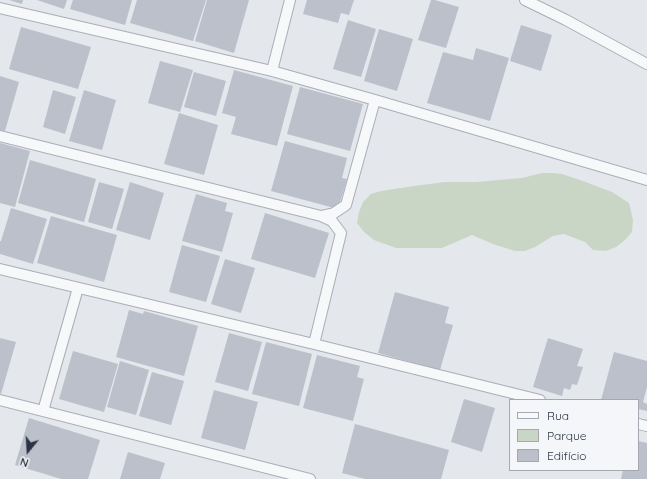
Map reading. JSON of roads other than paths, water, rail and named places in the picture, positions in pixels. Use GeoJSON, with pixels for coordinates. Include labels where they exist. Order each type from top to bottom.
{"type":"FeatureCollection","features":[{"type":"Feature","properties":{"kind":"street"},"geometry":{"type":"LineString","coordinates":[[272,71],[290,0]]}},
{"type":"Feature","properties":{"kind":"street"},"geometry":{"type":"LineString","coordinates":[[525,0],[566,20],[647,64]]}},
{"type":"Feature","properties":{"kind":"street"},"geometry":{"type":"LineString","coordinates":[[0,8],[272,71],[647,180]]}},
{"type":"Feature","properties":{"kind":"street"},"geometry":{"type":"LineString","coordinates":[[321,216],[334,213],[346,205],[375,100]]}},
{"type":"Feature","properties":{"kind":"street"},"geometry":{"type":"LineString","coordinates":[[0,136],[321,216],[332,221],[341,233],[314,344]]}},
{"type":"Feature","properties":{"kind":"street"},"geometry":{"type":"LineString","coordinates":[[0,269],[536,399]]}},
{"type":"Feature","properties":{"kind":"street"},"geometry":{"type":"LineString","coordinates":[[43,411],[78,288]]}},
{"type":"Feature","properties":{"kind":"street"},"geometry":{"type":"LineString","coordinates":[[0,400],[285,476],[310,479]]}}]}
